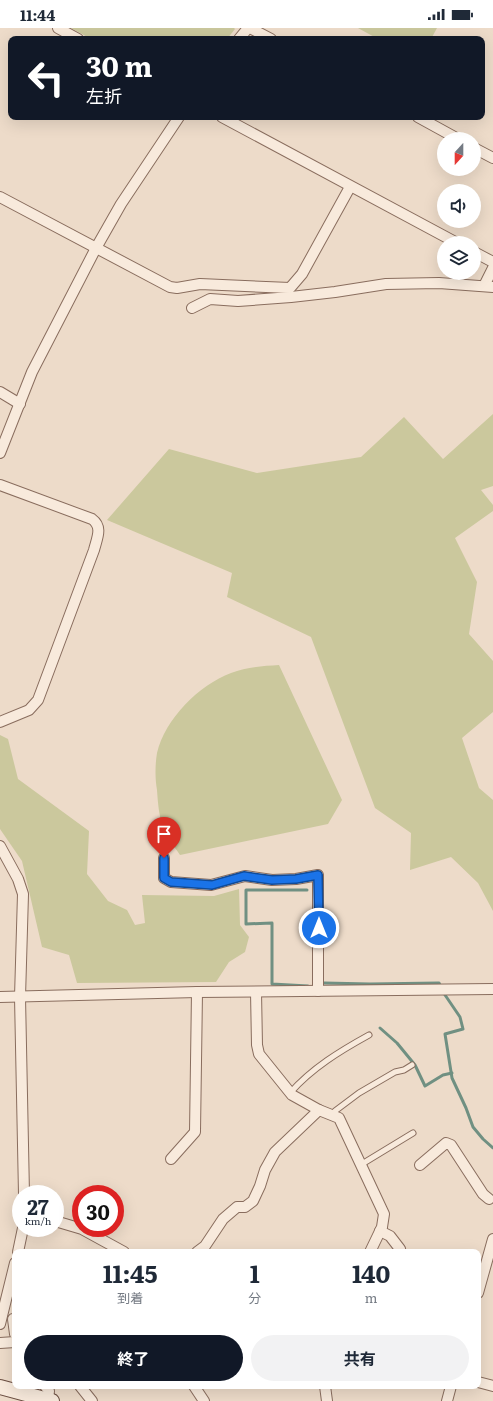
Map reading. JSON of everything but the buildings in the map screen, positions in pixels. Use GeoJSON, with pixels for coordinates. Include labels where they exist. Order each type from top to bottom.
{"type":"FeatureCollection","features":[{"type":"Feature","properties":{"kind":"street"},"geometry":{"type":"LineString","coordinates":[[58,28],[73,36]]}},
{"type":"Feature","properties":{"kind":"street"},"geometry":{"type":"LineString","coordinates":[[242,36],[249,28],[265,36]]}},
{"type":"Feature","properties":{"kind":"street"},"geometry":{"type":"LineString","coordinates":[[0,453],[32,372],[96,248],[121,204],[177,120]]}},
{"type":"Feature","properties":{"kind":"street"},"geometry":{"type":"LineString","coordinates":[[227,120],[444,236]]}},
{"type":"Feature","properties":{"kind":"street"},"geometry":{"type":"LineString","coordinates":[[423,120],[445,132]]}},
{"type":"Feature","properties":{"kind":"street"},"geometry":{"type":"LineString","coordinates":[[481,152],[493,158]]}},
{"type":"Feature","properties":{"kind":"street"},"geometry":{"type":"LineString","coordinates":[[0,197],[170,287],[178,288],[200,284],[290,288],[302,274],[350,187]]}},
{"type":"Feature","properties":{"kind":"street"},"geometry":{"type":"LineString","coordinates":[[481,256],[493,262]]}},
{"type":"Feature","properties":{"kind":"street"},"geometry":{"type":"LineString","coordinates":[[192,308],[210,299],[238,301],[284,298],[386,284],[439,283],[488,286],[493,268]]}},
{"type":"Feature","properties":{"kind":"street"},"geometry":{"type":"LineString","coordinates":[[0,392],[20,404]]}},
{"type":"Feature","properties":{"kind":"street"},"geometry":{"type":"LineString","coordinates":[[0,485],[92,519],[96,522],[99,530],[94,550],[38,700],[30,710],[0,722]]}},
{"type":"Feature","properties":{"kind":"street"},"geometry":{"type":"LineString","coordinates":[[0,846],[18,878],[23,894],[20,997],[24,1185]]}},
{"type":"Feature","properties":{"kind":"street"},"geometry":{"type":"LineString","coordinates":[[164,858],[164,878],[171,882],[212,885],[244,876],[272,880],[296,879],[318,875],[318,991]]}},
{"type":"Feature","properties":{"kind":"street"},"geometry":{"type":"LineString","coordinates":[[0,997],[197,992],[493,988]]}},
{"type":"Feature","properties":{"kind":"street"},"geometry":{"type":"LineString","coordinates":[[171,1159],[195,1132],[197,992]]}},
{"type":"Feature","properties":{"kind":"street"},"geometry":{"type":"LineString","coordinates":[[256,992],[257,1045],[259,1054],[290,1094],[301,1102],[339,1118],[362,1164],[384,1214],[380,1231],[371,1249]]}},
{"type":"Feature","properties":{"kind":"street"},"geometry":{"type":"LineString","coordinates":[[202,1249],[223,1219],[237,1207],[245,1207],[252,1201],[260,1186],[265,1170],[275,1152],[320,1110]]}},
{"type":"Feature","properties":{"kind":"street"},"geometry":{"type":"LineString","coordinates":[[420,1165],[446,1143],[451,1145],[483,1194],[492,1201]]}},
{"type":"Feature","properties":{"kind":"street"},"geometry":{"type":"LineString","coordinates":[[64,1224],[82,1229],[119,1249]]}},
{"type":"Feature","properties":{"kind":"street"},"geometry":{"type":"LineString","coordinates":[[380,1231],[390,1236],[400,1249]]}},
{"type":"Feature","properties":{"kind":"street"},"geometry":{"type":"LineString","coordinates":[[19,1249],[21,1237]]}},
{"type":"Feature","properties":{"kind":"street"},"geometry":{"type":"LineString","coordinates":[[481,1282],[493,1239]]}},
{"type":"Feature","properties":{"kind":"street"},"geometry":{"type":"LineString","coordinates":[[0,1324],[12,1275]]}},
{"type":"Feature","properties":{"kind":"street"},"geometry":{"type":"LineString","coordinates":[[0,1343],[12,1342]]}},
{"type":"Feature","properties":{"kind":"street"},"geometry":{"type":"LineString","coordinates":[[481,1383],[493,1386]]}},
{"type":"Feature","properties":{"kind":"street"},"geometry":{"type":"LineString","coordinates":[[0,1387],[50,1400],[47,1389]]}},
{"type":"Feature","properties":{"kind":"street"},"geometry":{"type":"LineString","coordinates":[[82,1389],[92,1401]]}},
{"type":"Feature","properties":{"kind":"street"},"geometry":{"type":"LineString","coordinates":[[196,1389],[204,1401]]}},
{"type":"Feature","properties":{"kind":"street"},"geometry":{"type":"LineString","coordinates":[[325,1389],[327,1401]]}},
{"type":"Feature","properties":{"kind":"street"},"geometry":{"type":"LineString","coordinates":[[446,1401],[450,1389]]}},
{"type":"Feature","properties":{"kind":"lane"},"geometry":{"type":"LineString","coordinates":[[290,1094],[315,1069],[345,1048],[369,1035]]}},
{"type":"Feature","properties":{"kind":"lane"},"geometry":{"type":"LineString","coordinates":[[333,1116],[335,1111],[359,1093],[395,1072],[412,1065]]}},
{"type":"Feature","properties":{"kind":"lane"},"geometry":{"type":"LineString","coordinates":[[362,1164],[413,1133]]}},
{"type":"Feature","properties":{"kind":"shaded area"},"geometry":{"type":"Polygon","coordinates":[[[71,28],[235,29],[229,36],[86,36],[71,28]]]}},
{"type":"Feature","properties":{"kind":"shaded area"},"geometry":{"type":"Polygon","coordinates":[[[358,28],[437,28],[433,36],[373,36],[358,28]]]}},
{"type":"Feature","properties":{"kind":"shaded area"},"geometry":{"type":"Polygon","coordinates":[[[493,414],[493,486],[481,490],[493,505],[493,511],[455,538],[477,582],[469,634],[493,661],[493,712],[462,738],[479,788],[493,800],[493,911],[478,883],[451,857],[410,870],[411,833],[375,808],[311,637],[227,597],[232,573],[107,520],[169,449],[257,473],[361,457],[404,417],[443,459],[493,414]]]}},
{"type":"Feature","properties":{"kind":"shaded area"},"geometry":{"type":"Polygon","coordinates":[[[279,665],[342,800],[328,824],[180,855],[168,838],[161,822],[159,811],[156,781],[157,753],[167,728],[185,705],[219,678],[243,669],[279,665]]]}},
{"type":"Feature","properties":{"kind":"shaded area"},"geometry":{"type":"Polygon","coordinates":[[[0,735],[8,739],[18,779],[89,831],[87,874],[108,901],[127,910],[135,925],[145,923],[142,895],[214,896],[239,889],[240,925],[249,937],[245,952],[229,962],[216,982],[77,983],[69,955],[42,947],[22,861],[0,829],[0,735]]]}},
{"type":"Feature","properties":{"kind":"waterway"},"geometry":{"type":"LineString","coordinates":[[307,890],[246,890],[246,924],[272,923],[272,984],[308,986]]}},
{"type":"Feature","properties":{"kind":"waterway"},"geometry":{"type":"LineString","coordinates":[[324,983],[439,983],[441,987]]}},
{"type":"Feature","properties":{"kind":"waterway"},"geometry":{"type":"LineString","coordinates":[[443,992],[460,1017],[463,1029],[445,1034],[452,1078],[473,1127],[493,1148]]}},
{"type":"Feature","properties":{"kind":"waterway"},"geometry":{"type":"LineString","coordinates":[[380,1028],[397,1043],[415,1065],[425,1086],[443,1075],[452,1073]]}},
{"type":"Feature","properties":{"kind":"route"},"geometry":{"type":"LineString","coordinates":[[164,858],[163,875],[166,881],[171,882],[212,885],[250,875],[262,879],[272,880],[296,879],[318,875],[319,928]]}}]}
